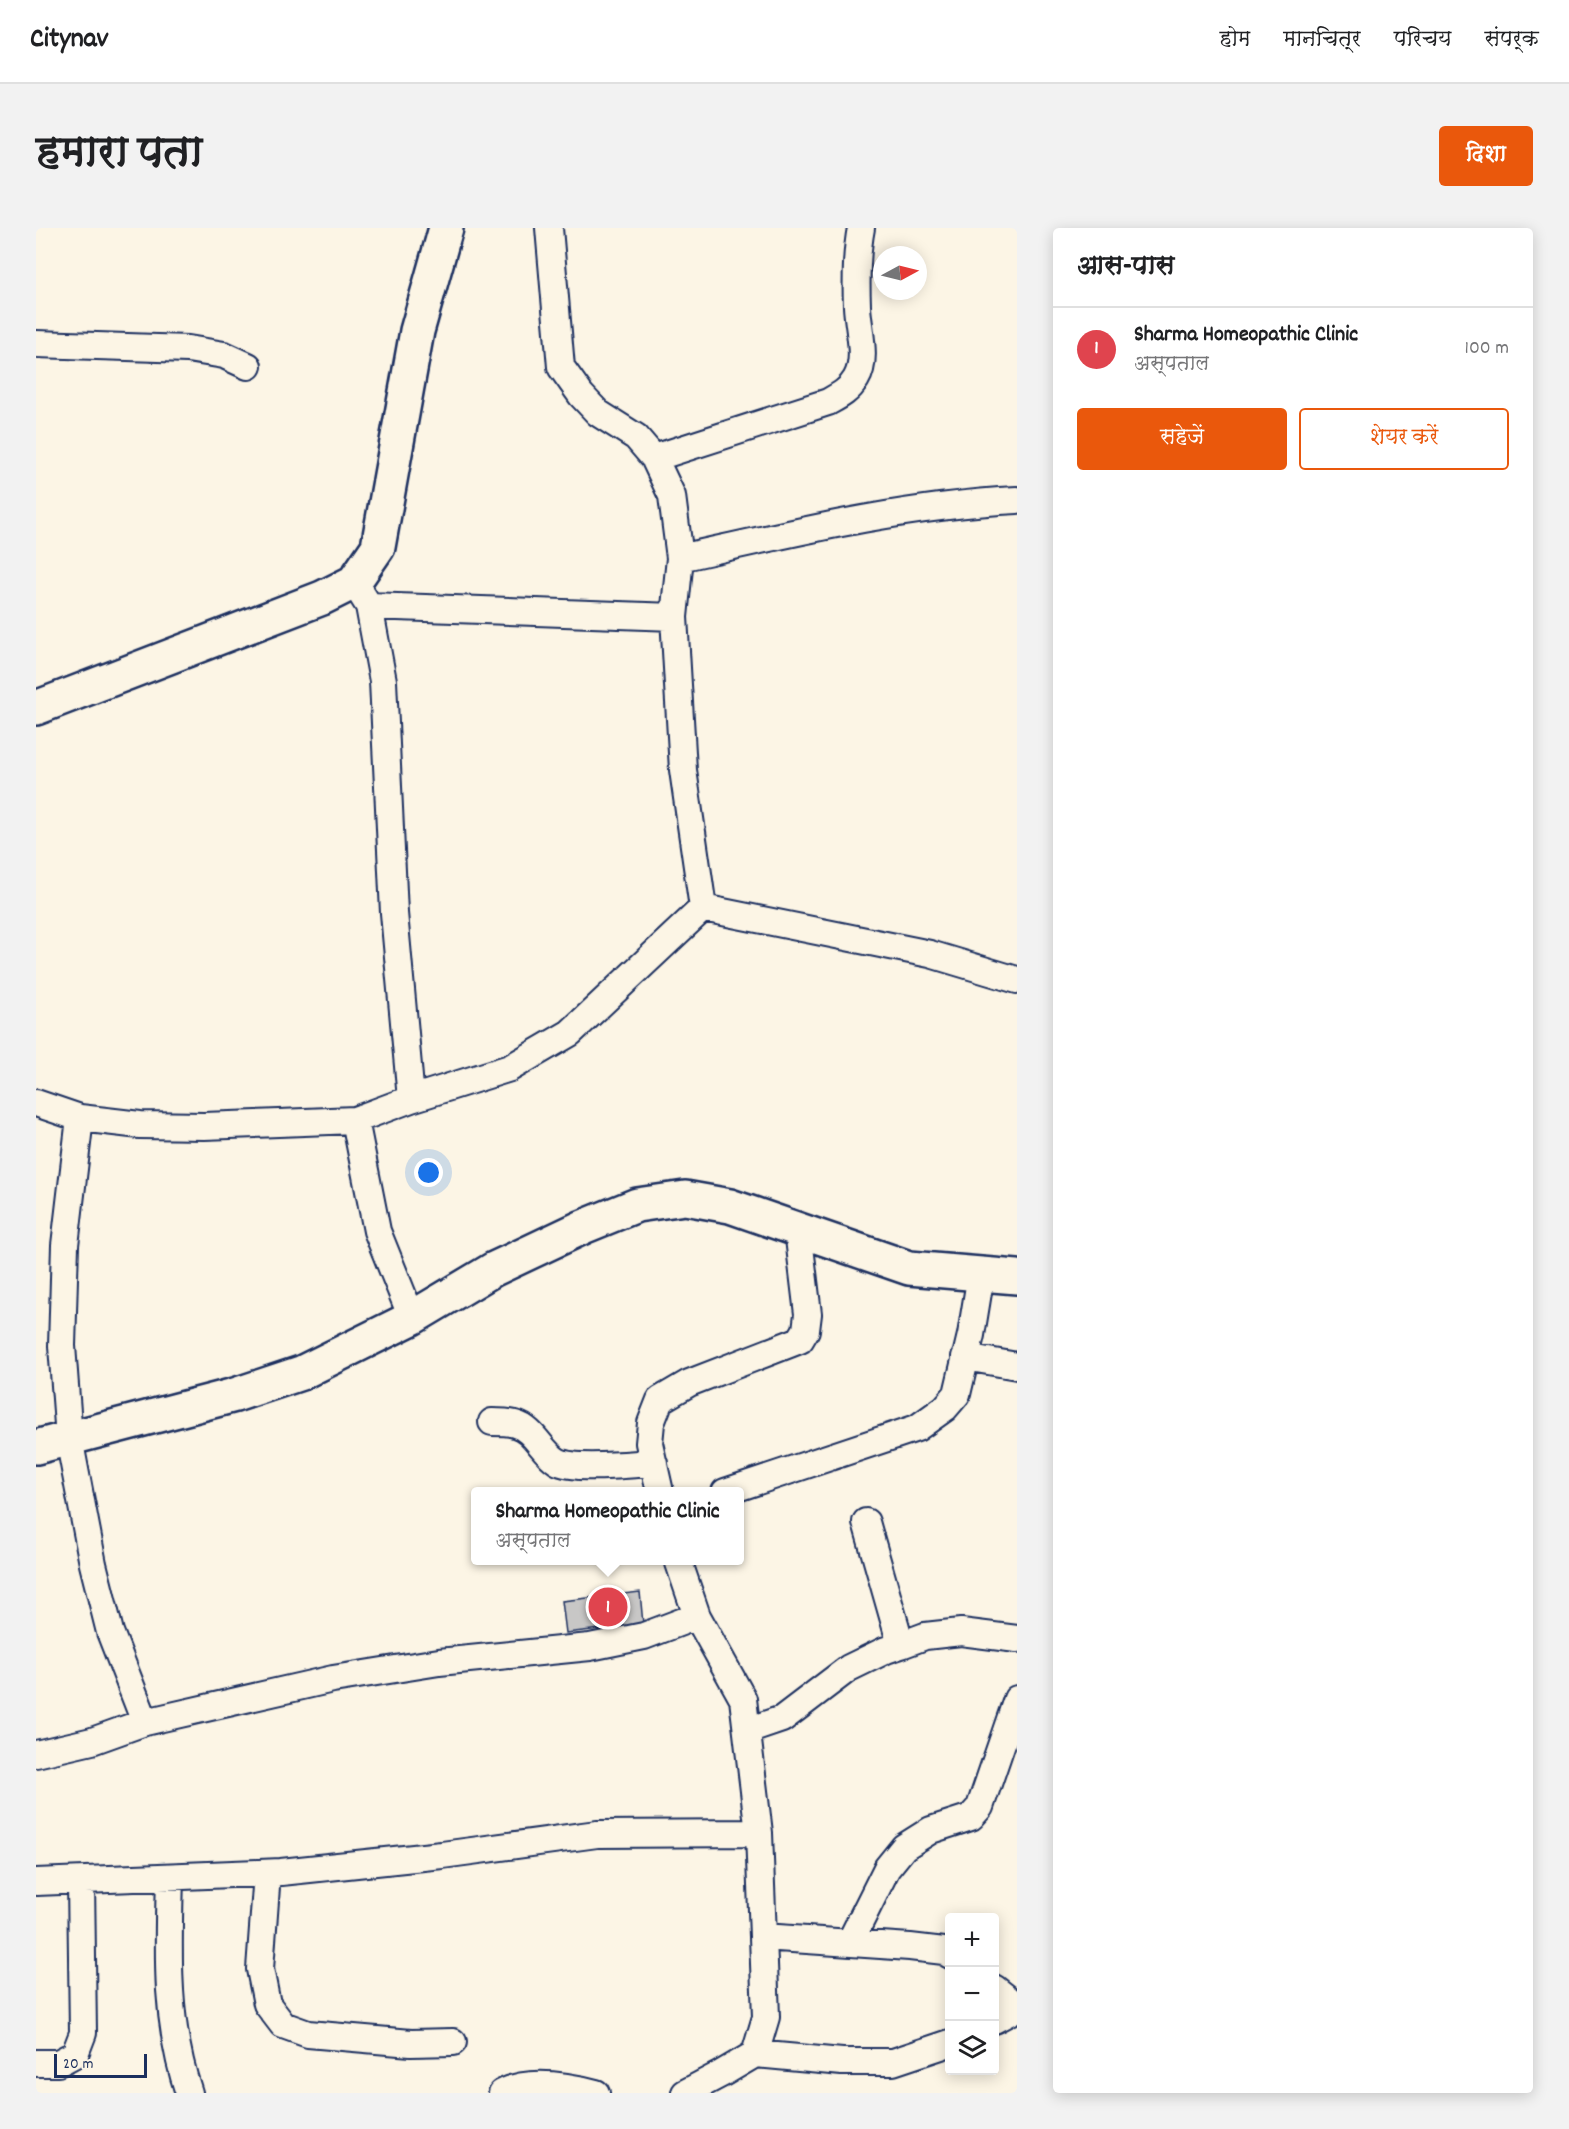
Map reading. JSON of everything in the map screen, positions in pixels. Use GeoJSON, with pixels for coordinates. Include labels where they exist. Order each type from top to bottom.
{"type":"FeatureCollection","features":[{"type":"Feature","properties":{"kind":"main road"},"geometry":{"type":"LineString","coordinates":[[36,708],[322,598],[361,594],[378,547],[417,331],[446,228]]}},
{"type":"Feature","properties":{"kind":"main road"},"geometry":{"type":"LineString","coordinates":[[36,1447],[235,1395],[301,1373],[412,1318],[494,1269],[583,1227],[637,1205],[685,1198],[730,1206],[909,1268],[1017,1277]]}},
{"type":"Feature","properties":{"kind":"street"},"geometry":{"type":"LineString","coordinates":[[549,228],[561,367],[581,395],[598,413],[636,437],[654,458],[672,496],[680,558],[674,617],[684,770],[702,908]]}},
{"type":"Feature","properties":{"kind":"street"},"geometry":{"type":"LineString","coordinates":[[654,458],[828,402],[845,393],[857,378],[862,358],[857,307],[857,250],[861,228]]}},
{"type":"Feature","properties":{"kind":"street"},"geometry":{"type":"LineString","coordinates":[[36,344],[188,350],[224,355],[248,366]]}},
{"type":"Feature","properties":{"kind":"street"},"geometry":{"type":"LineString","coordinates":[[680,558],[869,517],[963,503],[1017,500]]}},
{"type":"Feature","properties":{"kind":"street"},"geometry":{"type":"LineString","coordinates":[[411,1099],[394,912],[383,681],[361,594],[674,617]]}},
{"type":"Feature","properties":{"kind":"street"},"geometry":{"type":"LineString","coordinates":[[36,1103],[80,1118],[140,1125],[204,1126],[355,1120],[411,1099],[510,1068],[570,1033],[702,908]]}},
{"type":"Feature","properties":{"kind":"street"},"geometry":{"type":"LineString","coordinates":[[702,908],[930,954],[1017,980]]}},
{"type":"Feature","properties":{"kind":"street"},"geometry":{"type":"LineString","coordinates":[[80,1118],[65,1257],[62,1346],[69,1438],[93,1564],[110,1632],[145,1722]]}},
{"type":"Feature","properties":{"kind":"street"},"geometry":{"type":"LineString","coordinates":[[355,1120],[377,1231],[412,1318]]}},
{"type":"Feature","properties":{"kind":"street"},"geometry":{"type":"LineString","coordinates":[[659,1487],[649,1443],[651,1423],[660,1400],[689,1383],[800,1340],[806,1330],[808,1314],[798,1230]]}},
{"type":"Feature","properties":{"kind":"street"},"geometry":{"type":"LineString","coordinates":[[737,1487],[917,1428],[945,1408],[957,1394],[981,1274]]}},
{"type":"Feature","properties":{"kind":"street"},"geometry":{"type":"LineString","coordinates":[[965,1357],[1017,1366]]}},
{"type":"Feature","properties":{"kind":"street"},"geometry":{"type":"LineString","coordinates":[[492,1422],[516,1424],[530,1432],[543,1449],[558,1462],[579,1466],[654,1463]]}},
{"type":"Feature","properties":{"kind":"street"},"geometry":{"type":"LineString","coordinates":[[866,1522],[901,1645]]}},
{"type":"Feature","properties":{"kind":"street"},"geometry":{"type":"LineString","coordinates":[[680,1565],[697,1616],[743,1699],[759,1833],[766,2017],[754,2054]]}},
{"type":"Feature","properties":{"kind":"street"},"geometry":{"type":"LineString","coordinates":[[36,1754],[92,1741],[145,1722],[333,1679],[439,1662],[590,1647],[644,1636],[697,1616]]}},
{"type":"Feature","properties":{"kind":"street"},"geometry":{"type":"LineString","coordinates":[[747,1731],[782,1719],[849,1668],[886,1650],[925,1636],[961,1632],[1017,1639]]}},
{"type":"Feature","properties":{"kind":"street"},"geometry":{"type":"LineString","coordinates":[[850,1942],[886,1868],[904,1847],[931,1830],[971,1817],[980,1806],[1017,1699]]}},
{"type":"Feature","properties":{"kind":"street"},"geometry":{"type":"LineString","coordinates":[[36,1882],[267,1872],[442,1855],[597,1834],[759,1833]]}},
{"type":"Feature","properties":{"kind":"street"},"geometry":{"type":"LineString","coordinates":[[267,1872],[260,1969],[267,2004],[283,2025],[308,2034],[411,2043],[453,2042]]}},
{"type":"Feature","properties":{"kind":"street"},"geometry":{"type":"LineString","coordinates":[[170,1877],[168,1953],[171,2018],[179,2064],[189,2093]]}},
{"type":"Feature","properties":{"kind":"street"},"geometry":{"type":"LineString","coordinates":[[36,2063],[58,2063],[75,2054],[83,2033],[81,1881]]}},
{"type":"Feature","properties":{"kind":"street"},"geometry":{"type":"LineString","coordinates":[[763,1937],[850,1942],[945,1952]]}},
{"type":"Feature","properties":{"kind":"street"},"geometry":{"type":"LineString","coordinates":[[999,1992],[1017,2007],[999,2017]]}},
{"type":"Feature","properties":{"kind":"street"},"geometry":{"type":"LineString","coordinates":[[685,2093],[754,2054],[842,2062],[893,2062],[945,2045]]}},
{"type":"Feature","properties":{"kind":"street"},"geometry":{"type":"LineString","coordinates":[[502,2093],[509,2089],[574,2087],[596,2093]]}},
{"type":"Feature","properties":{"kind":"building"},"geometry":{"type":"Polygon","coordinates":[[[640,1592],[643,1624],[566,1633],[562,1601],[640,1592]]]}},
{"type":"Feature","properties":{"kind":"place","name":"Sharma Homeopathic Clinic"},"geometry":{"type":"Point","coordinates":[608,1607]}}]}
